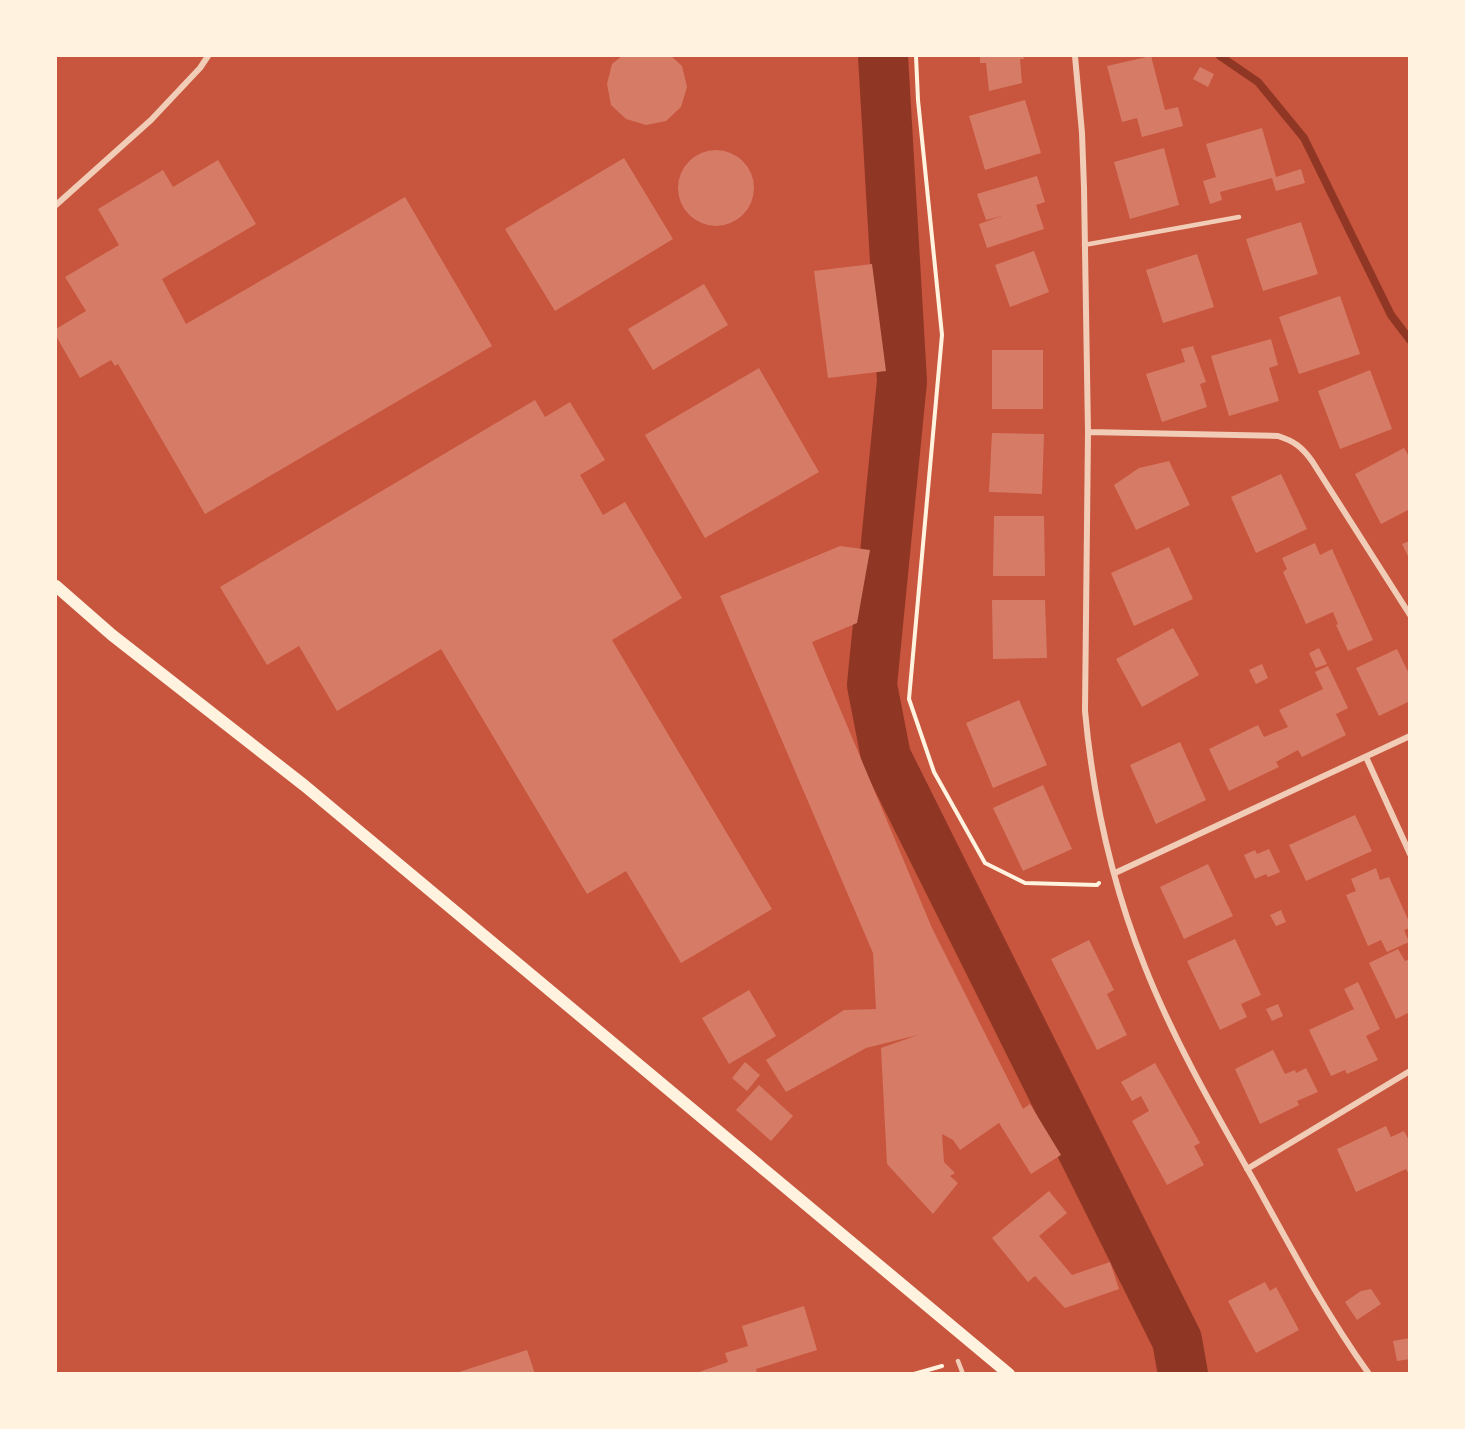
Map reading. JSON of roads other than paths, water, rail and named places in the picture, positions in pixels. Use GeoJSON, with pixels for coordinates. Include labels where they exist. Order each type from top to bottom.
{"type":"FeatureCollection","features":[{"type":"Feature","properties":{"kind":"main road"},"geometry":{"type":"LineString","coordinates":[[56,586],[112,635],[331,808],[1009,1374]]}},
{"type":"Feature","properties":{"kind":"street"},"geometry":{"type":"LineString","coordinates":[[56,205],[151,120],[200,68],[208,56]]}},
{"type":"Feature","properties":{"kind":"street"},"geometry":{"type":"LineString","coordinates":[[1075,56],[1082,133],[1088,432],[1085,711],[1089,754],[1098,807],[1134,938],[1163,1010],[1192,1069],[1247,1169],[1333,1320],[1370,1374]]}},
{"type":"Feature","properties":{"kind":"street"},"geometry":{"type":"LineString","coordinates":[[1088,432],[1278,436],[1292,440],[1312,461],[1410,615]]}},
{"type":"Feature","properties":{"kind":"street"},"geometry":{"type":"LineString","coordinates":[[1115,873],[1410,736]]}},
{"type":"Feature","properties":{"kind":"street"},"geometry":{"type":"LineString","coordinates":[[1366,757],[1410,854]]}},
{"type":"Feature","properties":{"kind":"street"},"geometry":{"type":"LineString","coordinates":[[1247,1169],[1410,1071]]}},
{"type":"Feature","properties":{"kind":"lane"},"geometry":{"type":"LineString","coordinates":[[1084,245],[1239,217]]}},
{"type":"Feature","properties":{"kind":"lane"},"geometry":{"type":"LineString","coordinates":[[958,1361],[963,1374]]}},
{"type":"Feature","properties":{"kind":"waterway"},"geometry":{"type":"LineString","coordinates":[[883,56],[902,381],[872,685],[886,757],[1177,1340],[1183,1374]]}},
{"type":"Feature","properties":{"kind":"waterway"},"geometry":{"type":"LineString","coordinates":[[1220,56],[1258,82],[1304,138],[1391,315],[1410,340]]}}]}
